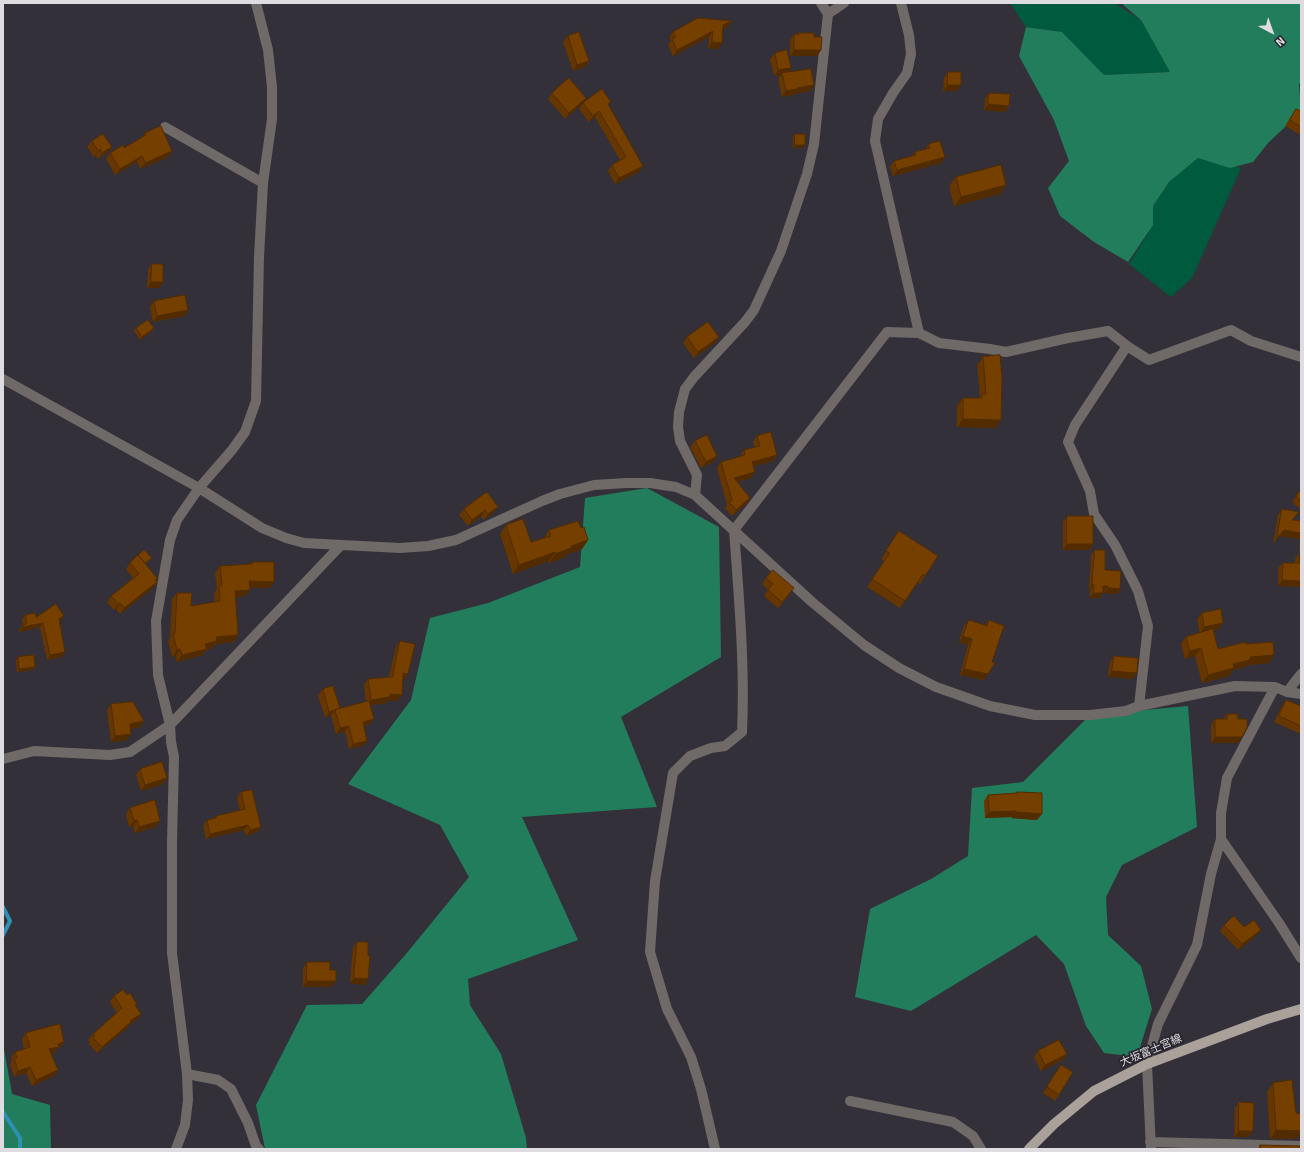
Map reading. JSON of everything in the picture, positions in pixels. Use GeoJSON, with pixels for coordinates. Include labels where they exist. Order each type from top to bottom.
{"type":"FeatureCollection","features":[{"type":"Feature","properties":{"kind":"main road","name":"大坂富士宮線"},"geometry":{"type":"LineString","coordinates":[[1029,1149],[1054,1124],[1094,1091],[1147,1064],[1260,1021],[1301,1009]]}},
{"type":"Feature","properties":{"kind":"street"},"geometry":{"type":"LineString","coordinates":[[176,1149],[185,1125],[188,1100],[187,1074],[172,953],[174,757],[170,725],[158,675],[156,621],[170,540],[177,520],[199,488],[232,450],[245,432],[256,401],[259,257],[263,183],[272,119],[272,87],[268,50],[256,3]]}},
{"type":"Feature","properties":{"kind":"street"},"geometry":{"type":"LineString","coordinates":[[695,495],[696,475],[680,441],[678,427],[679,412],[685,389],[754,310],[781,251],[807,174],[814,144],[828,14],[821,3]]}},
{"type":"Feature","properties":{"kind":"street"},"geometry":{"type":"LineString","coordinates":[[828,14],[844,3]]}},
{"type":"Feature","properties":{"kind":"street"},"geometry":{"type":"LineString","coordinates":[[901,3],[909,35],[911,54],[907,73],[878,119],[875,142],[896,227],[919,333]]}},
{"type":"Feature","properties":{"kind":"street"},"geometry":{"type":"LineString","coordinates":[[165,127],[263,183]]}},
{"type":"Feature","properties":{"kind":"street"},"geometry":{"type":"LineString","coordinates":[[715,1149],[701,1089],[691,1057],[667,1010],[650,952],[655,881],[673,773],[690,756],[711,748],[725,746],[742,732],[744,696],[734,530],[887,332],[919,333],[939,343],[1006,352],[1068,338],[1108,331],[1127,346],[1149,360],[1231,330],[1251,341],[1301,357]]}},
{"type":"Feature","properties":{"kind":"street"},"geometry":{"type":"LineString","coordinates":[[1127,346],[1075,425],[1068,442],[1090,491],[1094,514],[1115,545],[1129,571],[1138,591],[1148,626],[1139,706]]}},
{"type":"Feature","properties":{"kind":"street"},"geometry":{"type":"LineString","coordinates":[[3,379],[199,488],[262,528],[286,538],[304,543],[400,548],[428,546],[456,540],[560,494],[594,485],[650,483],[676,487],[695,495],[812,602],[864,645],[898,668],[936,687],[990,706],[1035,715],[1090,715],[1126,711],[1139,706],[1235,686],[1275,687],[1287,692],[1301,694]]}},
{"type":"Feature","properties":{"kind":"street"},"geometry":{"type":"LineString","coordinates":[[3,759],[34,751],[110,755],[130,752],[170,725],[341,545]]}},
{"type":"Feature","properties":{"kind":"street"},"geometry":{"type":"LineString","coordinates":[[1287,692],[1301,674]]}},
{"type":"Feature","properties":{"kind":"street"},"geometry":{"type":"LineString","coordinates":[[1275,687],[1227,778],[1221,813],[1221,838],[1197,945],[1158,1024],[1147,1064],[1150,1145],[1301,1146]]}},
{"type":"Feature","properties":{"kind":"street"},"geometry":{"type":"LineString","coordinates":[[1221,838],[1301,958]]}},
{"type":"Feature","properties":{"kind":"street"},"geometry":{"type":"LineString","coordinates":[[187,1074],[218,1080],[231,1089],[248,1123],[256,1146],[259,1149]]}},
{"type":"Feature","properties":{"kind":"street"},"geometry":{"type":"LineString","coordinates":[[850,1101],[953,1122],[973,1136],[981,1149]]}},
{"type":"Feature","properties":{"kind":"green space"},"geometry":{"type":"Polygon","coordinates":[[[1010,3],[1115,3],[1141,20],[1170,72],[1104,75],[1062,32],[1026,27],[1010,3]]]}},
{"type":"Feature","properties":{"kind":"green space"},"geometry":{"type":"Polygon","coordinates":[[[1121,3],[1301,3],[1301,82],[1299,84],[1301,112],[1268,143],[1253,162],[1230,168],[1198,158],[1169,182],[1153,206],[1153,225],[1128,262],[1094,242],[1060,216],[1048,188],[1069,161],[1054,120],[1019,56],[1026,27],[1062,32],[1104,75],[1170,72],[1141,20],[1121,3]]]}},
{"type":"Feature","properties":{"kind":"green space"},"geometry":{"type":"Polygon","coordinates":[[[1198,158],[1241,168],[1192,278],[1171,297],[1129,264],[1151,228],[1153,206],[1169,182],[1198,158]]]}},
{"type":"Feature","properties":{"kind":"green space"},"geometry":{"type":"Polygon","coordinates":[[[647,488],[719,527],[721,657],[621,717],[657,807],[522,817],[578,940],[468,979],[470,1005],[501,1054],[526,1138],[527,1149],[265,1149],[256,1105],[307,1005],[362,1004],[406,954],[469,877],[440,825],[348,784],[411,700],[430,618],[488,603],[580,567],[585,498],[647,488]]]}},
{"type":"Feature","properties":{"kind":"green space"},"geometry":{"type":"Polygon","coordinates":[[[1188,706],[1197,827],[1122,865],[1106,897],[1108,935],[1141,966],[1152,1009],[1137,1057],[1104,1053],[1086,1026],[1064,964],[1036,935],[911,1011],[855,997],[870,909],[931,879],[968,856],[972,788],[1023,782],[1090,715],[1188,706]]]}},
{"type":"Feature","properties":{"kind":"green space"},"geometry":{"type":"Polygon","coordinates":[[[3,1043],[12,1094],[50,1105],[51,1149],[3,1149],[3,1043]]]}},
{"type":"Feature","properties":{"kind":"building"},"geometry":{"type":"Polygon","coordinates":[[[698,18],[732,21],[723,25],[722,43],[712,42],[713,31],[677,50],[672,39],[676,37],[673,32],[698,18]]]}},
{"type":"Feature","properties":{"kind":"building"},"geometry":{"type":"Polygon","coordinates":[[[579,32],[589,61],[577,65],[568,36],[579,32]]]}},
{"type":"Feature","properties":{"kind":"building"},"geometry":{"type":"Polygon","coordinates":[[[798,33],[814,33],[814,37],[822,37],[821,50],[794,50],[794,34],[798,35],[798,33]]]}},
{"type":"Feature","properties":{"kind":"building"},"geometry":{"type":"Polygon","coordinates":[[[787,50],[791,68],[778,70],[775,53],[787,50]]]}},
{"type":"Feature","properties":{"kind":"building"},"geometry":{"type":"Polygon","coordinates":[[[811,69],[814,85],[786,91],[782,73],[811,69]]]}},
{"type":"Feature","properties":{"kind":"building"},"geometry":{"type":"Polygon","coordinates":[[[948,72],[961,72],[961,85],[948,85],[948,72]]]}},
{"type":"Feature","properties":{"kind":"building"},"geometry":{"type":"Polygon","coordinates":[[[569,78],[586,98],[569,113],[552,93],[569,78]]]}},
{"type":"Feature","properties":{"kind":"building"},"geometry":{"type":"Polygon","coordinates":[[[602,89],[611,102],[608,104],[643,166],[619,178],[612,165],[626,157],[599,111],[593,116],[583,103],[602,89]]]}},
{"type":"Feature","properties":{"kind":"building"},"geometry":{"type":"Polygon","coordinates":[[[989,93],[1010,94],[1009,106],[988,104],[989,93]]]}},
{"type":"Feature","properties":{"kind":"building"},"geometry":{"type":"Polygon","coordinates":[[[1296,109],[1301,111],[1301,127],[1290,120],[1296,109]]]}},
{"type":"Feature","properties":{"kind":"building"},"geometry":{"type":"Polygon","coordinates":[[[161,126],[172,151],[145,163],[142,156],[120,169],[110,153],[123,145],[124,148],[146,135],[145,133],[161,126]]]}},
{"type":"Feature","properties":{"kind":"building"},"geometry":{"type":"Polygon","coordinates":[[[103,134],[112,147],[102,153],[100,149],[98,151],[92,141],[103,134]]]}},
{"type":"Feature","properties":{"kind":"building"},"geometry":{"type":"Polygon","coordinates":[[[795,134],[805,134],[805,145],[795,145],[795,134]]]}},
{"type":"Feature","properties":{"kind":"building"},"geometry":{"type":"Polygon","coordinates":[[[940,141],[945,157],[897,170],[894,161],[916,155],[915,152],[930,148],[929,144],[940,141]]]}},
{"type":"Feature","properties":{"kind":"building"},"geometry":{"type":"Polygon","coordinates":[[[1001,165],[1006,185],[961,197],[956,177],[1001,165]]]}},
{"type":"Feature","properties":{"kind":"building"},"geometry":{"type":"Polygon","coordinates":[[[152,264],[163,264],[163,282],[151,282],[152,264]]]}},
{"type":"Feature","properties":{"kind":"building"},"geometry":{"type":"Polygon","coordinates":[[[185,295],[188,310],[157,316],[154,301],[185,295]]]}},
{"type":"Feature","properties":{"kind":"building"},"geometry":{"type":"Polygon","coordinates":[[[148,320],[154,328],[142,337],[136,328],[148,320]]]}},
{"type":"Feature","properties":{"kind":"building"},"geometry":{"type":"Polygon","coordinates":[[[708,322],[719,337],[698,352],[687,337],[708,322]]]}},
{"type":"Feature","properties":{"kind":"building"},"geometry":{"type":"Polygon","coordinates":[[[1000,355],[1002,378],[1001,420],[963,419],[963,398],[982,398],[982,394],[986,394],[983,357],[1000,355]]]}},
{"type":"Feature","properties":{"kind":"building"},"geometry":{"type":"Polygon","coordinates":[[[771,432],[777,455],[752,462],[755,472],[734,478],[750,498],[736,510],[729,502],[732,500],[721,462],[745,455],[744,450],[760,446],[757,436],[771,432]]]}},
{"type":"Feature","properties":{"kind":"building"},"geometry":{"type":"Polygon","coordinates":[[[707,435],[717,456],[706,462],[695,441],[707,435]]]}},
{"type":"Feature","properties":{"kind":"building"},"geometry":{"type":"Polygon","coordinates":[[[1301,490],[1301,501],[1296,496],[1301,490]]]}},
{"type":"Feature","properties":{"kind":"building"},"geometry":{"type":"Polygon","coordinates":[[[487,492],[498,507],[488,514],[485,510],[472,520],[464,509],[487,492]]]}},
{"type":"Feature","properties":{"kind":"building"},"geometry":{"type":"Polygon","coordinates":[[[1282,509],[1299,512],[1292,520],[1301,521],[1301,533],[1284,530],[1277,538],[1282,509]]]}},
{"type":"Feature","properties":{"kind":"building"},"geometry":{"type":"Polygon","coordinates":[[[1067,516],[1093,516],[1093,544],[1067,544],[1067,516]]]}},
{"type":"Feature","properties":{"kind":"building"},"geometry":{"type":"Polygon","coordinates":[[[523,519],[531,542],[551,536],[549,530],[578,521],[581,528],[584,527],[588,540],[555,554],[555,552],[519,565],[506,525],[523,519]]]}},
{"type":"Feature","properties":{"kind":"building"},"geometry":{"type":"Polygon","coordinates":[[[899,531],[938,556],[925,576],[923,574],[905,601],[872,579],[890,553],[886,551],[899,531]]]}},
{"type":"Feature","properties":{"kind":"building"},"geometry":{"type":"Polygon","coordinates":[[[144,550],[152,558],[145,563],[138,555],[144,550]]]}},
{"type":"Feature","properties":{"kind":"building"},"geometry":{"type":"Polygon","coordinates":[[[1095,550],[1105,550],[1105,570],[1121,571],[1120,589],[1103,586],[1103,593],[1093,593],[1094,585],[1092,585],[1095,550]]]}},
{"type":"Feature","properties":{"kind":"building"},"geometry":{"type":"Polygon","coordinates":[[[1300,553],[1301,581],[1282,580],[1283,563],[1299,563],[1300,553]]]}},
{"type":"Feature","properties":{"kind":"building"},"geometry":{"type":"Polygon","coordinates":[[[138,555],[158,579],[155,580],[157,582],[124,608],[111,596],[139,574],[130,563],[138,555]]]}},
{"type":"Feature","properties":{"kind":"building"},"geometry":{"type":"Polygon","coordinates":[[[252,562],[274,562],[274,582],[249,581],[250,590],[235,591],[238,635],[216,637],[217,641],[205,644],[207,649],[182,655],[180,649],[177,650],[173,634],[175,633],[177,593],[192,593],[191,606],[220,601],[219,586],[222,586],[220,566],[252,564],[252,562]]]}},
{"type":"Feature","properties":{"kind":"building"},"geometry":{"type":"Polygon","coordinates":[[[773,570],[794,588],[782,602],[768,590],[773,584],[766,578],[773,570]]]}},
{"type":"Feature","properties":{"kind":"building"},"geometry":{"type":"Polygon","coordinates":[[[56,604],[64,616],[59,619],[65,652],[50,655],[43,623],[21,626],[27,623],[25,615],[35,613],[36,617],[56,604]]]}},
{"type":"Feature","properties":{"kind":"building"},"geometry":{"type":"Polygon","coordinates":[[[1221,609],[1223,623],[1204,627],[1202,613],[1221,609]]]}},
{"type":"Feature","properties":{"kind":"building"},"geometry":{"type":"Polygon","coordinates":[[[969,620],[987,626],[989,620],[1004,626],[992,662],[995,663],[988,674],[964,669],[972,639],[963,636],[969,620]]]}},
{"type":"Feature","properties":{"kind":"building"},"geometry":{"type":"Polygon","coordinates":[[[1213,629],[1218,649],[1246,642],[1246,644],[1273,642],[1274,655],[1250,657],[1250,660],[1233,664],[1234,668],[1208,675],[1201,648],[1190,651],[1186,637],[1213,629]]]}},
{"type":"Feature","properties":{"kind":"building"},"geometry":{"type":"Polygon","coordinates":[[[400,641],[415,644],[408,674],[403,673],[402,695],[390,694],[390,697],[371,700],[368,679],[392,677],[400,641]]]}},
{"type":"Feature","properties":{"kind":"building"},"geometry":{"type":"Polygon","coordinates":[[[34,655],[35,667],[19,669],[18,657],[34,655]]]}},
{"type":"Feature","properties":{"kind":"building"},"geometry":{"type":"Polygon","coordinates":[[[1114,656],[1138,658],[1137,673],[1112,671],[1114,656]]]}},
{"type":"Feature","properties":{"kind":"building"},"geometry":{"type":"Polygon","coordinates":[[[333,686],[340,708],[329,712],[323,689],[333,686]]]}},
{"type":"Feature","properties":{"kind":"building"},"geometry":{"type":"Polygon","coordinates":[[[1286,700],[1301,706],[1301,726],[1279,716],[1286,700]]]}},
{"type":"Feature","properties":{"kind":"building"},"geometry":{"type":"Polygon","coordinates":[[[369,701],[374,719],[363,722],[367,741],[353,744],[349,726],[340,728],[335,710],[369,701]]]}},
{"type":"Feature","properties":{"kind":"building"},"geometry":{"type":"Polygon","coordinates":[[[133,702],[144,721],[130,724],[131,734],[115,736],[111,704],[133,702]]]}},
{"type":"Feature","properties":{"kind":"building"},"geometry":{"type":"Polygon","coordinates":[[[1227,714],[1238,714],[1238,719],[1247,719],[1247,728],[1242,737],[1215,737],[1215,719],[1227,719],[1227,714]]]}},
{"type":"Feature","properties":{"kind":"building"},"geometry":{"type":"Polygon","coordinates":[[[162,762],[167,778],[145,785],[140,769],[162,762]]]}},
{"type":"Feature","properties":{"kind":"building"},"geometry":{"type":"Polygon","coordinates":[[[252,790],[261,827],[250,830],[248,825],[210,834],[207,820],[216,818],[216,816],[245,809],[241,792],[252,790]]]}},
{"type":"Feature","properties":{"kind":"building"},"geometry":{"type":"Polygon","coordinates":[[[1017,792],[1042,793],[1042,814],[1016,811],[989,812],[988,795],[1017,792]]]}},
{"type":"Feature","properties":{"kind":"building"},"geometry":{"type":"Polygon","coordinates":[[[155,800],[160,821],[139,827],[137,820],[134,821],[130,808],[155,800]]]}},
{"type":"Feature","properties":{"kind":"building"},"geometry":{"type":"Polygon","coordinates":[[[1234,916],[1244,927],[1254,920],[1261,930],[1242,944],[1224,925],[1234,916]]]}},
{"type":"Feature","properties":{"kind":"building"},"geometry":{"type":"Polygon","coordinates":[[[357,942],[368,942],[368,955],[370,956],[368,979],[354,978],[357,942]]]}},
{"type":"Feature","properties":{"kind":"building"},"geometry":{"type":"Polygon","coordinates":[[[307,962],[330,962],[330,970],[336,970],[336,981],[307,981],[307,962]]]}},
{"type":"Feature","properties":{"kind":"building"},"geometry":{"type":"Polygon","coordinates":[[[123,990],[127,995],[130,993],[141,1014],[130,1021],[131,1022],[102,1047],[93,1038],[95,1036],[93,1034],[122,1008],[114,996],[123,990]]]}},
{"type":"Feature","properties":{"kind":"building"},"geometry":{"type":"Polygon","coordinates":[[[60,1024],[64,1042],[58,1044],[59,1047],[49,1049],[58,1070],[36,1080],[30,1067],[18,1071],[14,1058],[17,1058],[15,1052],[30,1047],[26,1033],[60,1024]]]}},
{"type":"Feature","properties":{"kind":"building"},"geometry":{"type":"Polygon","coordinates":[[[1059,1040],[1067,1054],[1045,1065],[1038,1051],[1059,1040]]]}},
{"type":"Feature","properties":{"kind":"building"},"geometry":{"type":"Polygon","coordinates":[[[1061,1065],[1073,1072],[1059,1095],[1047,1087],[1061,1065]]]}},
{"type":"Feature","properties":{"kind":"building"},"geometry":{"type":"Polygon","coordinates":[[[1292,1080],[1296,1113],[1301,1114],[1301,1131],[1276,1130],[1273,1083],[1292,1080]]]}},
{"type":"Feature","properties":{"kind":"building"},"geometry":{"type":"Polygon","coordinates":[[[1239,1102],[1254,1103],[1253,1131],[1239,1131],[1239,1102]]]}},
{"type":"Feature","properties":{"kind":"building"},"geometry":{"type":"Polygon","coordinates":[[[1260,1145],[1300,1146],[1300,1149],[1260,1149],[1260,1145]]]}},
{"type":"Feature","properties":{"kind":"waterway"},"geometry":{"type":"LineString","coordinates":[[3,907],[10,921],[3,935]]}},
{"type":"Feature","properties":{"kind":"waterway"},"geometry":{"type":"LineString","coordinates":[[3,1112],[20,1138],[20,1149]]}}]}
